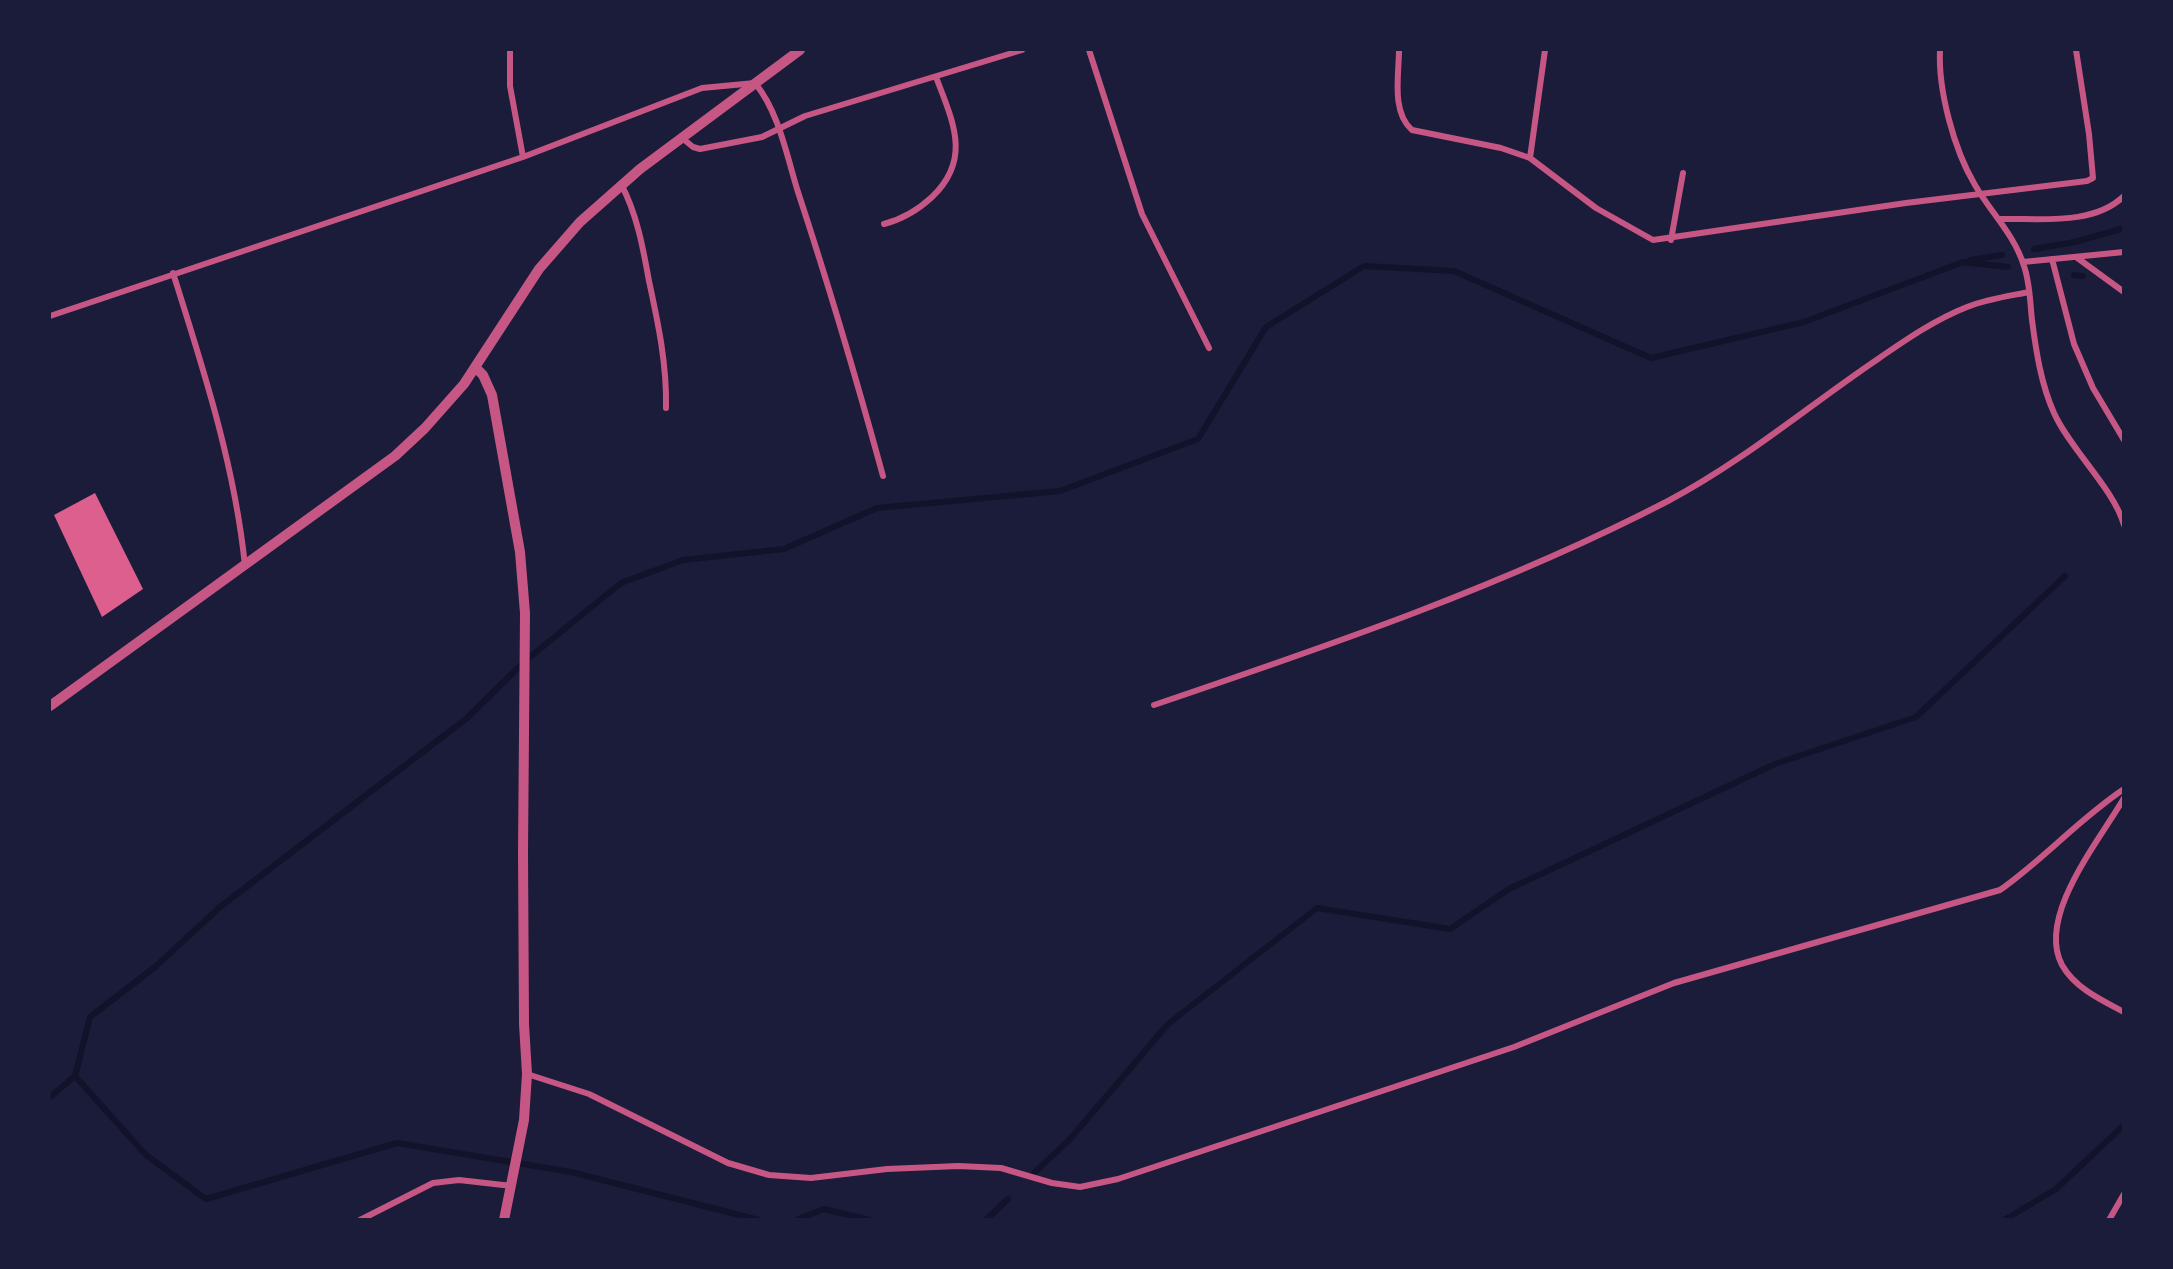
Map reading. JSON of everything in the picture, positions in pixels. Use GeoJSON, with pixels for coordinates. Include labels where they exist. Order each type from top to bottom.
{"type":"FeatureCollection","features":[{"type":"Feature","properties":{"kind":"street"},"geometry":{"type":"LineString","coordinates":[[510,50],[510,86],[523,157]]}},
{"type":"Feature","properties":{"kind":"street"},"geometry":{"type":"LineString","coordinates":[[50,706],[245,567],[395,456],[425,428],[476,368],[546,261],[580,222],[621,184],[800,50]]}},
{"type":"Feature","properties":{"kind":"street"},"geometry":{"type":"LineString","coordinates":[[682,138],[693,147],[700,149],[762,137],[806,116],[1017,50]]}},
{"type":"Feature","properties":{"kind":"street"},"geometry":{"type":"LineString","coordinates":[[1089,50],[1142,214],[1209,348]]}},
{"type":"Feature","properties":{"kind":"street"},"geometry":{"type":"LineString","coordinates":[[1399,50],[1399,103],[1404,123],[1412,130],[1501,148],[1530,158],[1596,208],[1633,231],[1653,240],[1671,240],[1981,194],[2087,181],[2092,178],[2090,134],[2076,50]]}},
{"type":"Feature","properties":{"kind":"street"},"geometry":{"type":"LineString","coordinates":[[1530,158],[1545,50]]}},
{"type":"Feature","properties":{"kind":"street"},"geometry":{"type":"LineString","coordinates":[[1940,50],[1943,92],[1969,174],[2000,219],[2023,262],[2036,347],[2050,403],[2067,436],[2099,482],[2124,525]]}},
{"type":"Feature","properties":{"kind":"street"},"geometry":{"type":"LineString","coordinates":[[884,224],[910,215],[927,202],[945,185],[956,165],[956,143],[951,116],[936,77]]}},
{"type":"Feature","properties":{"kind":"street"},"geometry":{"type":"LineString","coordinates":[[50,316],[172,273],[523,157],[702,88],[755,83]]}},
{"type":"Feature","properties":{"kind":"street"},"geometry":{"type":"LineString","coordinates":[[755,83],[764,94],[778,130],[842,327],[882,476]]}},
{"type":"Feature","properties":{"kind":"street"},"geometry":{"type":"LineString","coordinates":[[1671,240],[1683,173]]}},
{"type":"Feature","properties":{"kind":"street"},"geometry":{"type":"LineString","coordinates":[[621,184],[639,235],[657,320],[665,368],[666,408]]}},
{"type":"Feature","properties":{"kind":"street"},"geometry":{"type":"LineString","coordinates":[[2000,219],[2087,216],[2112,205],[2124,196]]}},
{"type":"Feature","properties":{"kind":"street"},"geometry":{"type":"LineString","coordinates":[[2023,262],[2124,252]]}},
{"type":"Feature","properties":{"kind":"street"},"geometry":{"type":"LineString","coordinates":[[2075,256],[2124,292]]}},
{"type":"Feature","properties":{"kind":"street"},"geometry":{"type":"LineString","coordinates":[[2052,259],[2074,344],[2092,387],[2124,440]]}},
{"type":"Feature","properties":{"kind":"street"},"geometry":{"type":"LineString","coordinates":[[172,273],[216,421],[242,541],[245,567]]}},
{"type":"Feature","properties":{"kind":"street"},"geometry":{"type":"LineString","coordinates":[[1154,705],[1435,605],[1668,501],[1732,463],[1866,367],[1938,321],[1968,307],[2029,292]]}},
{"type":"Feature","properties":{"kind":"street"},"geometry":{"type":"LineString","coordinates":[[476,368],[483,375],[492,395],[519,552],[525,613],[523,864],[524,1024],[527,1074],[524,1120],[513,1186],[504,1220]]}},
{"type":"Feature","properties":{"kind":"street"},"geometry":{"type":"LineString","coordinates":[[527,1074],[589,1094],[728,1163],[769,1175],[811,1178],[887,1169],[1001,1168],[1052,1183],[1080,1187],[1118,1179],[1514,1047],[1674,983],[2000,890],[2032,867],[2091,811],[2124,789]]}},
{"type":"Feature","properties":{"kind":"street"},"geometry":{"type":"LineString","coordinates":[[2124,798],[2073,882],[2059,913],[2055,942],[2062,964],[2077,983],[2093,996],[2124,1012]]}},
{"type":"Feature","properties":{"kind":"street"},"geometry":{"type":"LineString","coordinates":[[360,1220],[433,1183],[459,1180],[513,1186]]}},
{"type":"Feature","properties":{"kind":"street"},"geometry":{"type":"LineString","coordinates":[[2109,1220],[2124,1194]]}},
{"type":"Feature","properties":{"kind":"building"},"geometry":{"type":"Polygon","coordinates":[[[95,493],[143,589],[102,617],[54,515],[95,493]]]}},
{"type":"Feature","properties":{"kind":"waterway"},"geometry":{"type":"LineString","coordinates":[[2034,249],[2075,242],[2124,228]]}},
{"type":"Feature","properties":{"kind":"waterway"},"geometry":{"type":"LineString","coordinates":[[1970,260],[2002,255]]}},
{"type":"Feature","properties":{"kind":"waterway"},"geometry":{"type":"LineString","coordinates":[[50,1097],[75,1076],[90,1017],[155,967],[220,907],[467,718],[525,661],[621,583],[683,560],[784,549],[877,508],[1060,491],[1198,439],[1266,327],[1364,266],[1454,271],[1651,358],[1804,322],[1963,262],[2008,267]]}},
{"type":"Feature","properties":{"kind":"waterway"},"geometry":{"type":"LineString","coordinates":[[2074,275],[2083,276]]}},
{"type":"Feature","properties":{"kind":"waterway"},"geometry":{"type":"LineString","coordinates":[[1033,1174],[1070,1139],[1168,1024],[1317,908],[1450,929],[1509,889],[1775,764],[1916,717],[2065,576]]}},
{"type":"Feature","properties":{"kind":"waterway"},"geometry":{"type":"LineString","coordinates":[[75,1076],[146,1155],[206,1199],[397,1143],[571,1172],[759,1220]]}},
{"type":"Feature","properties":{"kind":"waterway"},"geometry":{"type":"LineString","coordinates":[[2004,1220],[2056,1189],[2124,1125]]}},
{"type":"Feature","properties":{"kind":"waterway"},"geometry":{"type":"LineString","coordinates":[[986,1220],[1008,1199]]}},
{"type":"Feature","properties":{"kind":"waterway"},"geometry":{"type":"LineString","coordinates":[[796,1220],[824,1209],[870,1220]]}}]}
